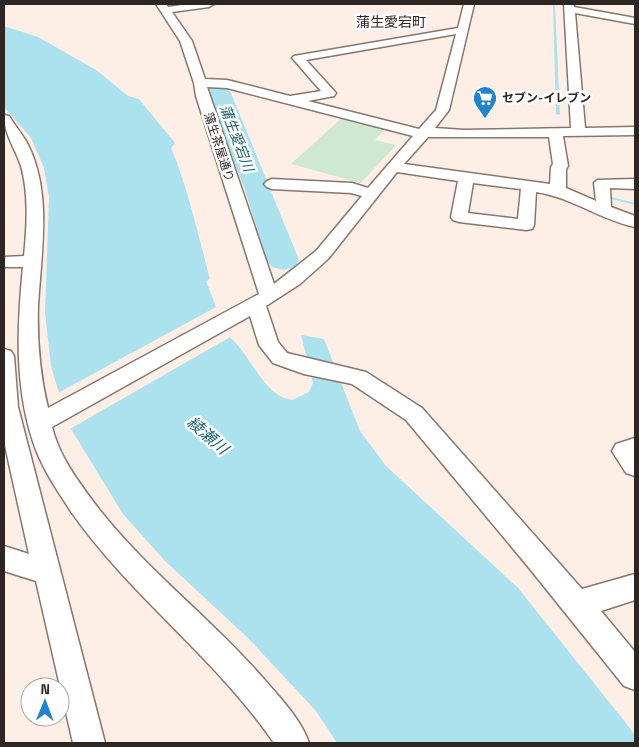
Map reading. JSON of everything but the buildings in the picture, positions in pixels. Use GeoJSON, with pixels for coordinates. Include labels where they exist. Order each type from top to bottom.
{"type":"FeatureCollection","features":[{"type":"Feature","properties":{"kind":"street"},"geometry":{"type":"LineString","coordinates":[[163,7],[208,4]]}},
{"type":"Feature","properties":{"kind":"street"},"geometry":{"type":"LineString","coordinates":[[49,418],[258,303],[292,280],[322,255],[442,110],[469,4]]}},
{"type":"Feature","properties":{"kind":"street"},"geometry":{"type":"LineString","coordinates":[[578,132],[569,6],[635,21]]}},
{"type":"Feature","properties":{"kind":"street","name":"蒲生茶屋通り"},"geometry":{"type":"LineString","coordinates":[[163,7],[186,41],[200,83],[269,345],[280,358],[304,366],[358,378],[414,414],[503,517],[635,676]]}},
{"type":"Feature","properties":{"kind":"street"},"geometry":{"type":"LineString","coordinates":[[349,115],[298,58],[462,30]]}},
{"type":"Feature","properties":{"kind":"street"},"geometry":{"type":"LineString","coordinates":[[200,83],[227,84],[424,133],[635,131]]}},
{"type":"Feature","properties":{"kind":"street"},"geometry":{"type":"LineString","coordinates":[[290,100],[329,93]]}},
{"type":"Feature","properties":{"kind":"street"},"geometry":{"type":"LineString","coordinates":[[4,119],[24,151],[30,172],[35,211],[28,335],[49,418],[46,444],[56,468],[84,511],[116,550],[277,716],[293,743]]}},
{"type":"Feature","properties":{"kind":"street"},"geometry":{"type":"LineString","coordinates":[[554,132],[561,166],[558,167],[558,190]]}},
{"type":"Feature","properties":{"kind":"street"},"geometry":{"type":"LineString","coordinates":[[393,167],[558,190],[563,194],[635,222]]}},
{"type":"Feature","properties":{"kind":"street"},"geometry":{"type":"LineString","coordinates":[[466,177],[458,216],[526,225],[529,186]]}},
{"type":"Feature","properties":{"kind":"street"},"geometry":{"type":"LineString","coordinates":[[602,210],[604,199],[602,183],[635,184]]}},
{"type":"Feature","properties":{"kind":"street"},"geometry":{"type":"LineString","coordinates":[[272,184],[352,188],[371,194]]}},
{"type":"Feature","properties":{"kind":"street"},"geometry":{"type":"LineString","coordinates":[[4,262],[32,261]]}},
{"type":"Feature","properties":{"kind":"street"},"geometry":{"type":"LineString","coordinates":[[4,356],[7,407],[89,743]]}},
{"type":"Feature","properties":{"kind":"street"},"geometry":{"type":"LineString","coordinates":[[635,448],[624,451],[635,466]]}},
{"type":"Feature","properties":{"kind":"street"},"geometry":{"type":"LineString","coordinates":[[4,558],[21,565],[46,570]]}},
{"type":"Feature","properties":{"kind":"street"},"geometry":{"type":"LineString","coordinates":[[576,605],[635,588]]}},
{"type":"Feature","properties":{"kind":"green space"},"geometry":{"type":"Polygon","coordinates":[[[343,117],[386,128],[375,140],[396,145],[361,183],[291,164],[343,117]]]}},
{"type":"Feature","properties":{"kind":"water","name":"綾瀬川"},"geometry":{"type":"Polygon","coordinates":[[[4,26],[38,37],[96,70],[128,96],[139,99],[175,143],[171,148],[183,180],[210,279],[206,281],[227,335],[240,348],[270,388],[279,396],[292,400],[309,392],[313,383],[301,335],[324,339],[360,431],[386,466],[518,588],[629,727],[635,736],[635,743],[337,743],[316,711],[248,638],[165,561],[123,514],[68,424],[51,366],[45,313],[49,197],[44,168],[31,138],[4,107],[4,26]]]}},
{"type":"Feature","properties":{"kind":"pier"},"geometry":{"type":"Polygon","coordinates":[[[218,306],[232,336],[68,430],[56,394],[218,306]]]}},
{"type":"Feature","properties":{"kind":"waterway"},"geometry":{"type":"LineString","coordinates":[[554,4],[558,114]]}},
{"type":"Feature","properties":{"kind":"waterway","name":"蒲生愛宕川"},"geometry":{"type":"LineString","coordinates":[[219,93],[255,183]]}},
{"type":"Feature","properties":{"kind":"waterway","name":"蒲生愛宕川"},"geometry":{"type":"LineString","coordinates":[[257,188],[283,260]]}},
{"type":"Feature","properties":{"kind":"waterway"},"geometry":{"type":"LineString","coordinates":[[613,198],[635,204]]}},
{"type":"Feature","properties":{"kind":"place","name":"セブン-イレブン"},"geometry":{"type":"Point","coordinates":[485,119]}},
{"type":"Feature","properties":{"kind":"district","name":"蒲生愛宕町"},"geometry":{"type":"Point","coordinates":[391,22]}}]}
